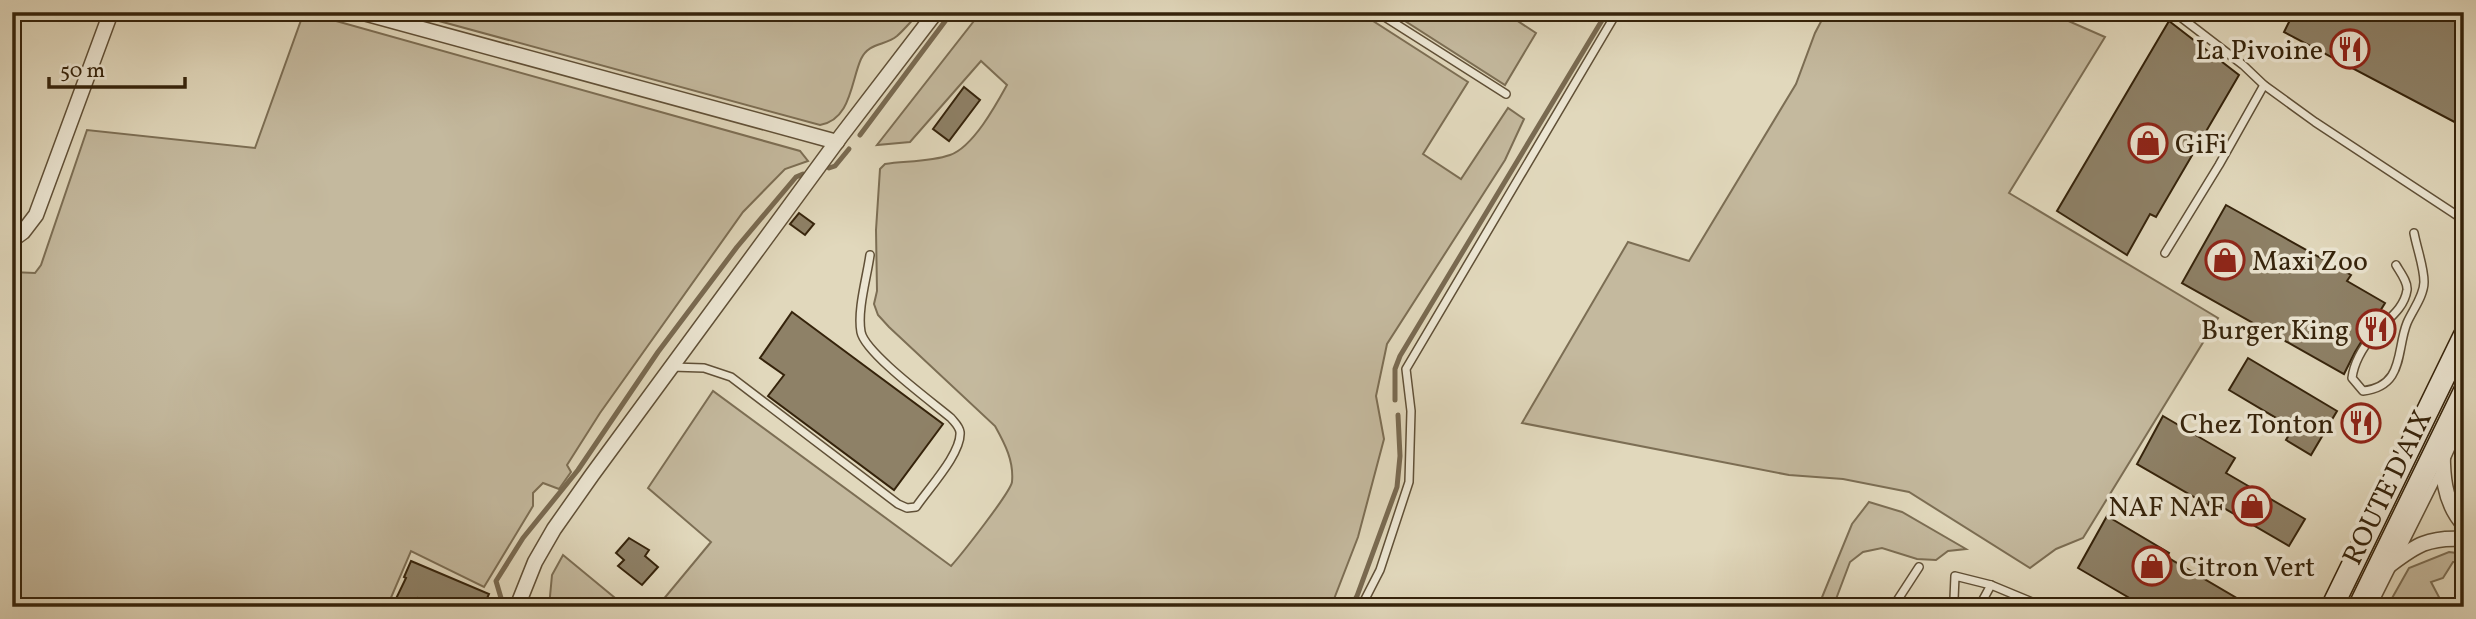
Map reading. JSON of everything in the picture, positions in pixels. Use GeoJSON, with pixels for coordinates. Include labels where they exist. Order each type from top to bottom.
{"type":"FeatureCollection","features":[{"type":"Feature","properties":{"kind":"main road","name":"ROUTE D'AIX"},"geometry":{"type":"LineString","coordinates":[[2332,607],[2464,335]]}},
{"type":"Feature","properties":{"kind":"main road","name":"ROUTE D'AIX"},"geometry":{"type":"LineString","coordinates":[[2359,607],[2464,392]]}},
{"type":"Feature","properties":{"kind":"street"},"geometry":{"type":"LineString","coordinates":[[12,240],[23,232],[36,215],[111,12]]}},
{"type":"Feature","properties":{"kind":"street"},"geometry":{"type":"LineString","coordinates":[[360,12],[837,142]]}},
{"type":"Feature","properties":{"kind":"street"},"geometry":{"type":"LineString","coordinates":[[517,607],[535,562],[554,529],[837,142],[936,12]]}},
{"type":"Feature","properties":{"kind":"street"},"geometry":{"type":"LineString","coordinates":[[2443,434],[2442,467],[2449,505],[2464,525]]}},
{"type":"Feature","properties":{"kind":"street"},"geometry":{"type":"LineString","coordinates":[[2375,575],[2424,542],[2443,537],[2464,539]]}},
{"type":"Feature","properties":{"kind":"lane"},"geometry":{"type":"LineString","coordinates":[[1377,12],[1506,94]]}},
{"type":"Feature","properties":{"kind":"lane"},"geometry":{"type":"LineString","coordinates":[[1361,607],[1380,570],[1409,482],[1411,411],[1406,369],[1617,12]]}},
{"type":"Feature","properties":{"kind":"lane"},"geometry":{"type":"LineString","coordinates":[[2174,12],[2243,65],[2264,85],[2461,219],[2464,227]]}},
{"type":"Feature","properties":{"kind":"lane"},"geometry":{"type":"LineString","coordinates":[[2165,253],[2264,85]]}},
{"type":"Feature","properties":{"kind":"lane"},"geometry":{"type":"LineString","coordinates":[[2396,265],[2407,290],[2402,304],[2392,318],[2373,335],[2354,366],[2352,378],[2363,391],[2374,390],[2384,384],[2399,362],[2405,326],[2424,284],[2414,233]]}},
{"type":"Feature","properties":{"kind":"lane"},"geometry":{"type":"LineString","coordinates":[[671,368],[704,368],[731,377],[898,505],[916,507],[958,448],[960,434],[958,426],[951,418],[878,357],[862,336],[860,323],[870,255]]}},
{"type":"Feature","properties":{"kind":"lane"},"geometry":{"type":"LineString","coordinates":[[2443,434],[2464,413]]}},
{"type":"Feature","properties":{"kind":"lane"},"geometry":{"type":"LineString","coordinates":[[2372,607],[2464,419]]}},
{"type":"Feature","properties":{"kind":"lane"},"geometry":{"type":"LineString","coordinates":[[1893,607],[1919,567]]}},
{"type":"Feature","properties":{"kind":"lane"},"geometry":{"type":"LineString","coordinates":[[1950,607],[1954,599],[1955,576],[1991,585],[2044,607]]}},
{"type":"Feature","properties":{"kind":"lane"},"geometry":{"type":"LineString","coordinates":[[1979,607],[1991,585]]}},
{"type":"Feature","properties":{"kind":"shaded area"},"geometry":{"type":"Polygon","coordinates":[[[304,12],[800,151],[808,161],[785,169],[743,212],[600,413],[567,465],[571,472],[559,489],[543,483],[533,493],[533,506],[484,587],[411,551],[387,607],[12,607],[12,272],[35,273],[41,265],[87,130],[255,148],[304,12]]]}},
{"type":"Feature","properties":{"kind":"shaded area"},"geometry":{"type":"Polygon","coordinates":[[[430,12],[920,12],[897,36],[864,54],[844,108],[830,122],[820,125],[428,18],[430,12]]]}},
{"type":"Feature","properties":{"kind":"shaded area"},"geometry":{"type":"Polygon","coordinates":[[[981,12],[1359,12],[1468,82],[1423,154],[1461,179],[1508,108],[1524,119],[1505,160],[1387,344],[1376,396],[1384,439],[1358,537],[1334,599],[1328,607],[657,607],[711,542],[648,488],[713,391],[951,566],[1009,488],[1012,482],[1010,460],[995,426],[889,327],[878,315],[874,304],[877,291],[876,230],[880,169],[885,164],[934,159],[959,151],[983,124],[1007,85],[981,61],[910,142],[877,145],[981,12]]]}},
{"type":"Feature","properties":{"kind":"shaded area"},"geometry":{"type":"Polygon","coordinates":[[[1391,12],[1504,12],[1536,33],[1505,85],[1391,12]]]}},
{"type":"Feature","properties":{"kind":"shaded area"},"geometry":{"type":"Polygon","coordinates":[[[1826,12],[2048,12],[2105,37],[2009,193],[2218,318],[2083,538],[2056,549],[2030,568],[1909,492],[1843,479],[1789,475],[1522,423],[1628,242],[1689,261],[1796,84],[1826,12]]]}},
{"type":"Feature","properties":{"kind":"shaded area"},"geometry":{"type":"Polygon","coordinates":[[[1869,502],[1902,512],[1966,549],[1948,551],[1936,560],[1917,559],[1882,548],[1863,552],[1850,562],[1833,607],[1818,607],[1852,524],[1869,502]]]}},
{"type":"Feature","properties":{"kind":"shaded area"},"geometry":{"type":"Polygon","coordinates":[[[2449,552],[2464,554],[2464,562],[2453,562],[2443,578],[2431,582],[2441,601],[2460,607],[2423,607],[2401,599],[2397,607],[2387,607],[2409,568],[2449,552]]]}},
{"type":"Feature","properties":{"kind":"shaded area"},"geometry":{"type":"Polygon","coordinates":[[[563,555],[626,607],[549,607],[552,575],[563,555]]]}},
{"type":"Feature","properties":{"kind":"building"},"geometry":{"type":"Polygon","coordinates":[[[2294,12],[2452,12],[2464,19],[2464,127],[2284,32],[2294,12]]]}},
{"type":"Feature","properties":{"kind":"building","name":"GiFi"},"geometry":{"type":"Polygon","coordinates":[[[2169,21],[2239,75],[2156,217],[2150,214],[2127,255],[2057,211],[2169,21]]]}},
{"type":"Feature","properties":{"kind":"building"},"geometry":{"type":"Polygon","coordinates":[[[964,87],[980,100],[949,141],[933,129],[964,87]]]}},
{"type":"Feature","properties":{"kind":"building"},"geometry":{"type":"Polygon","coordinates":[[[2226,205],[2351,275],[2347,281],[2385,303],[2344,374],[2182,283],[2226,205]]]}},
{"type":"Feature","properties":{"kind":"building"},"geometry":{"type":"Polygon","coordinates":[[[799,213],[814,224],[805,235],[790,224],[799,213]]]}},
{"type":"Feature","properties":{"kind":"building"},"geometry":{"type":"Polygon","coordinates":[[[792,312],[943,424],[894,490],[768,396],[784,375],[760,358],[792,312]]]}},
{"type":"Feature","properties":{"kind":"building"},"geometry":{"type":"Polygon","coordinates":[[[2248,358],[2337,411],[2311,455],[2286,440],[2293,428],[2229,390],[2248,358]]]}},
{"type":"Feature","properties":{"kind":"building"},"geometry":{"type":"Polygon","coordinates":[[[2163,416],[2235,458],[2226,473],[2305,519],[2289,546],[2210,500],[2208,505],[2137,464],[2163,416]]]}},
{"type":"Feature","properties":{"kind":"building"},"geometry":{"type":"Polygon","coordinates":[[[2107,516],[2169,553],[2167,557],[2252,607],[2145,607],[2078,568],[2107,516]]]}},
{"type":"Feature","properties":{"kind":"building"},"geometry":{"type":"Polygon","coordinates":[[[629,538],[649,550],[645,556],[658,567],[642,585],[618,566],[624,560],[616,553],[629,538]]]}},
{"type":"Feature","properties":{"kind":"building"},"geometry":{"type":"Polygon","coordinates":[[[411,561],[489,594],[483,607],[438,607],[418,598],[414,607],[392,607],[411,561]]]}},
{"type":"Feature","properties":{"kind":"waterway"},"geometry":{"type":"LineString","coordinates":[[860,135],[952,12]]}},
{"type":"Feature","properties":{"kind":"waterway"},"geometry":{"type":"LineString","coordinates":[[1395,400],[1395,369],[1400,356],[1607,12]]}},
{"type":"Feature","properties":{"kind":"waterway"},"geometry":{"type":"LineString","coordinates":[[829,168],[835,166],[849,149]]}},
{"type":"Feature","properties":{"kind":"waterway"},"geometry":{"type":"LineString","coordinates":[[501,598],[496,581],[523,538],[578,470],[658,352],[737,247],[796,177],[803,174]]}},
{"type":"Feature","properties":{"kind":"waterway"},"geometry":{"type":"LineString","coordinates":[[1351,607],[1397,487],[1400,456],[1398,415]]}},
{"type":"Feature","properties":{"kind":"place","name":"La Pivoine"},"geometry":{"type":"Point","coordinates":[2350,49]}},
{"type":"Feature","properties":{"kind":"place","name":"GiFi"},"geometry":{"type":"Point","coordinates":[2148,143]}},
{"type":"Feature","properties":{"kind":"place","name":"Maxi Zoo"},"geometry":{"type":"Point","coordinates":[2225,260]}},
{"type":"Feature","properties":{"kind":"place","name":"Burger King"},"geometry":{"type":"Point","coordinates":[2376,329]}},
{"type":"Feature","properties":{"kind":"place","name":"Chez Tonton"},"geometry":{"type":"Point","coordinates":[2361,423]}},
{"type":"Feature","properties":{"kind":"place","name":"NAF NAF"},"geometry":{"type":"Point","coordinates":[2252,506]}},
{"type":"Feature","properties":{"kind":"place","name":"Citron Vert"},"geometry":{"type":"Point","coordinates":[2152,566]}}]}
